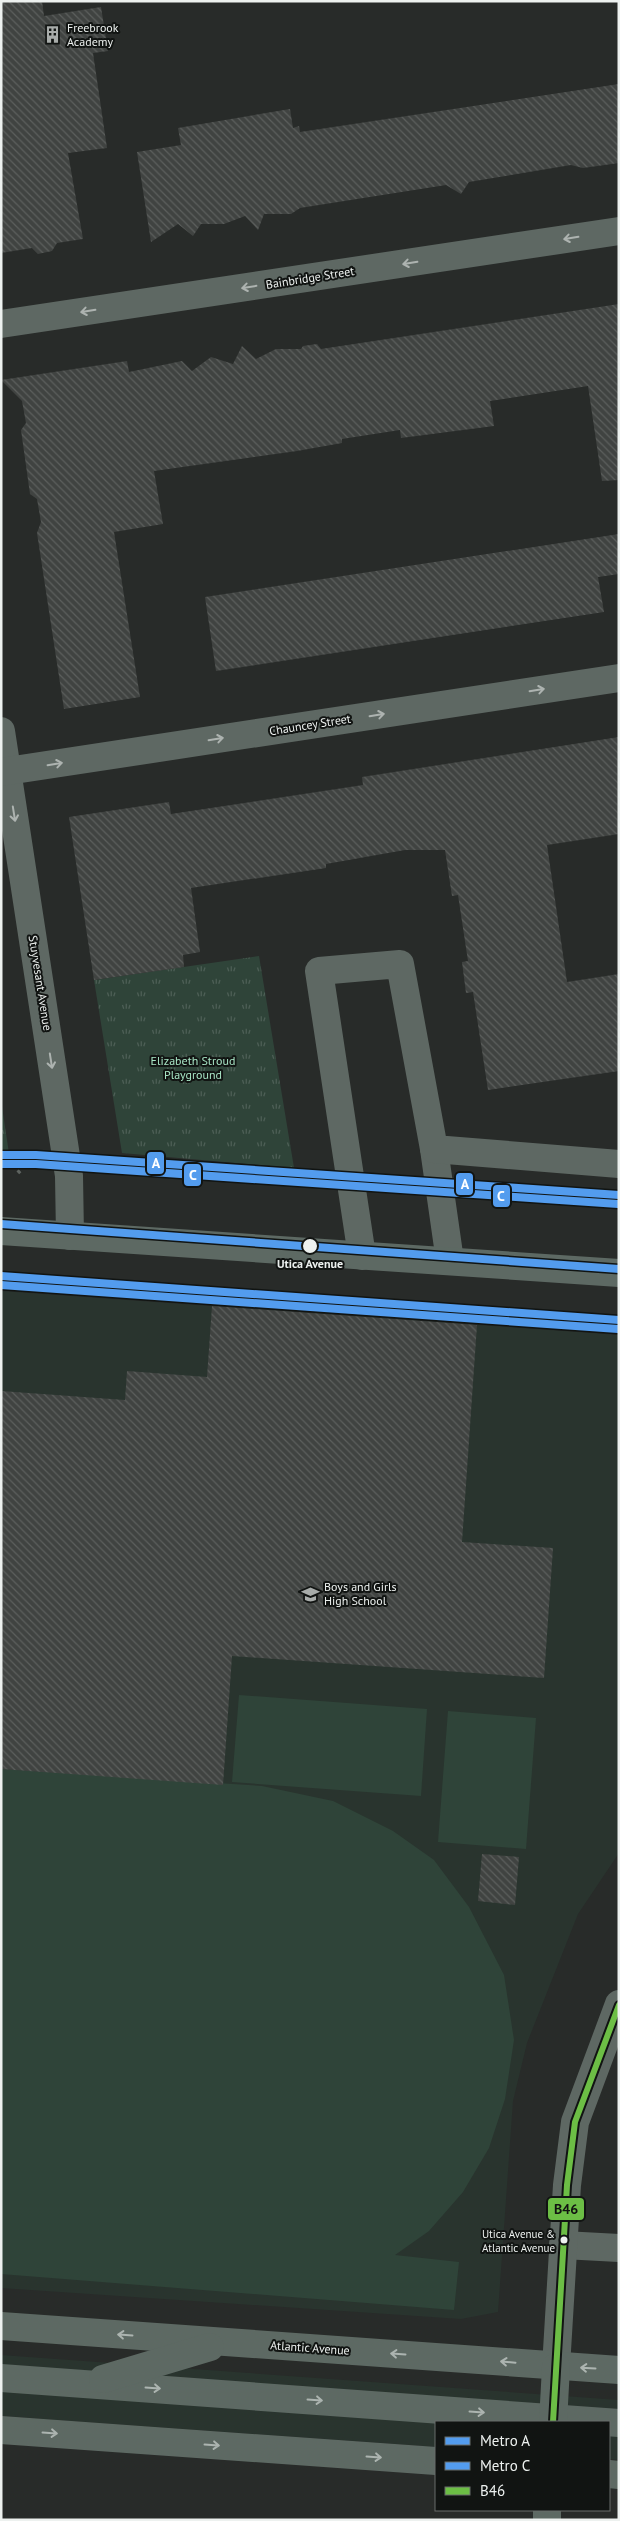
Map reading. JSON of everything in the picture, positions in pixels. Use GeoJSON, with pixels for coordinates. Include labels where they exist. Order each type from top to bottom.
{"type":"FeatureCollection","features":[{"type":"Feature","properties":{"kind":"main road"},"geometry":{"type":"LineString","coordinates":[[1,1231],[619,1273]]}},
{"type":"Feature","properties":{"kind":"main road","name":"Atlantic Avenue"},"geometry":{"type":"LineString","coordinates":[[1,2326],[619,2370]]}},
{"type":"Feature","properties":{"kind":"main road"},"geometry":{"type":"LineString","coordinates":[[87,2383],[226,2342]]}},
{"type":"Feature","properties":{"kind":"main road"},"geometry":{"type":"LineString","coordinates":[[553,2420],[556,2367]]}},
{"type":"Feature","properties":{"kind":"main road"},"geometry":{"type":"LineString","coordinates":[[1,2378],[586,2421]]}},
{"type":"Feature","properties":{"kind":"main road"},"geometry":{"type":"LineString","coordinates":[[1,2430],[435,2461]]}},
{"type":"Feature","properties":{"kind":"street","name":"Bainbridge Street"},"geometry":{"type":"LineString","coordinates":[[1,324],[619,231]]}},
{"type":"Feature","properties":{"kind":"street","name":"Chauncey Street"},"geometry":{"type":"LineString","coordinates":[[4,771],[619,678]]}},
{"type":"Feature","properties":{"kind":"street","name":"Stuyvesant Avenue"},"geometry":{"type":"LineString","coordinates":[[1,731],[4,771],[69,1176],[70,1236]]}},
{"type":"Feature","properties":{"kind":"street"},"geometry":{"type":"LineString","coordinates":[[362,1256],[319,971],[400,964],[434,1149],[450,1262]]}},
{"type":"Feature","properties":{"kind":"street"},"geometry":{"type":"LineString","coordinates":[[434,1149],[619,1164]]}},
{"type":"Feature","properties":{"kind":"street"},"geometry":{"type":"LineString","coordinates":[[556,2367],[567,2184],[575,2122],[619,2004]]}},
{"type":"Feature","properties":{"kind":"street"},"geometry":{"type":"LineString","coordinates":[[563,2246],[619,2248]]}},
{"type":"Feature","properties":{"kind":"path"},"geometry":{"type":"LineString","coordinates":[[1,1153],[21,1174]]}},
{"type":"Feature","properties":{"kind":"shaded area","name":"Boys and Girls High School"},"geometry":{"type":"Polygon","coordinates":[[[1,1291],[619,1335],[619,1853],[578,1914],[527,2043],[513,2101],[498,2312],[461,2319],[1,2288],[1,1291]]]}},
{"type":"Feature","properties":{"kind":"shaded area"},"geometry":{"type":"Polygon","coordinates":[[[1,2355],[619,2400],[619,2460],[610,2459],[610,2421],[435,2421],[435,2447],[1,2416],[1,2355]]]}},
{"type":"Feature","properties":{"kind":"green space","name":"Elizabeth Stroud Playground"},"geometry":{"type":"Polygon","coordinates":[[[259,956],[294,1168],[122,1153],[94,980],[259,956]]]}},
{"type":"Feature","properties":{"kind":"green space"},"geometry":{"type":"Polygon","coordinates":[[[1,1100],[11,1167],[1,1166],[1,1100]]]}},
{"type":"Feature","properties":{"kind":"green space"},"geometry":{"type":"Polygon","coordinates":[[[239,1695],[427,1709],[421,1796],[232,1782],[239,1695]]]}},
{"type":"Feature","properties":{"kind":"green space"},"geometry":{"type":"Polygon","coordinates":[[[448,1711],[536,1718],[526,1849],[438,1842],[448,1711]]]}},
{"type":"Feature","properties":{"kind":"green space"},"geometry":{"type":"Polygon","coordinates":[[[1,1769],[262,1786],[333,1801],[393,1831],[434,1860],[469,1907],[504,1975],[514,2040],[505,2099],[489,2148],[463,2192],[429,2231],[395,2255],[459,2262],[454,2310],[1,2274],[1,1769]]]}},
{"type":"Feature","properties":{"kind":"building"},"geometry":{"type":"Polygon","coordinates":[[[1,1],[42,1],[44,16],[101,7],[108,51],[93,53],[107,148],[68,153],[83,239],[57,243],[52,251],[38,254],[32,248],[1,253],[1,1]]]}},
{"type":"Feature","properties":{"kind":"building"},"geometry":{"type":"Polygon","coordinates":[[[619,84],[619,163],[583,168],[571,165],[469,182],[461,194],[446,185],[300,208],[291,214],[264,214],[258,230],[245,216],[224,224],[201,224],[193,236],[178,224],[151,242],[137,152],[181,145],[178,128],[290,109],[293,128],[299,126],[300,132],[619,84]]]}},
{"type":"Feature","properties":{"kind":"building"},"geometry":{"type":"Polygon","coordinates":[[[619,304],[619,480],[602,481],[588,386],[490,401],[494,426],[401,438],[400,430],[342,439],[342,443],[297,451],[154,471],[163,524],[114,532],[140,697],[64,709],[37,533],[41,522],[37,499],[30,494],[21,430],[26,423],[22,401],[1,380],[127,361],[129,372],[182,361],[192,371],[211,357],[233,364],[242,346],[256,359],[276,349],[301,349],[303,346],[317,344],[321,349],[619,304]]]}},
{"type":"Feature","properties":{"kind":"building"},"geometry":{"type":"Polygon","coordinates":[[[619,534],[619,574],[598,577],[604,612],[216,671],[205,597],[619,534]]]}},
{"type":"Feature","properties":{"kind":"building"},"geometry":{"type":"Polygon","coordinates":[[[619,737],[619,834],[547,845],[567,982],[619,974],[619,1071],[488,1090],[473,992],[466,993],[462,962],[468,961],[458,895],[452,896],[445,850],[405,850],[326,864],[326,868],[191,888],[200,952],[183,955],[184,967],[94,980],[69,817],[169,802],[171,814],[363,785],[362,777],[619,737]]]}},
{"type":"Feature","properties":{"kind":"building"},"geometry":{"type":"Polygon","coordinates":[[[212,1306],[477,1325],[462,1542],[553,1548],[544,1678],[232,1656],[223,1785],[1,1769],[1,1391],[125,1400],[127,1371],[207,1377],[212,1306]]]}},
{"type":"Feature","properties":{"kind":"building"},"geometry":{"type":"Polygon","coordinates":[[[482,1854],[519,1857],[515,1905],[478,1901],[482,1854]]]}},
{"type":"Feature","properties":{"kind":"metro line","name":"A"},"geometry":{"type":"LineString","coordinates":[[1,1155],[36,1155],[619,1195]]}},
{"type":"Feature","properties":{"kind":"metro line","name":"C"},"geometry":{"type":"LineString","coordinates":[[1,1164],[36,1164],[618,1204]]}},
{"type":"Feature","properties":{"kind":"metro line","name":"A"},"geometry":{"type":"LineString","coordinates":[[1,1224],[619,1269]]}},
{"type":"Feature","properties":{"kind":"metro line","name":"A"},"geometry":{"type":"LineString","coordinates":[[1,1276],[619,1320]]}},
{"type":"Feature","properties":{"kind":"metro line","name":"C"},"geometry":{"type":"LineString","coordinates":[[1,1285],[618,1329]]}},
{"type":"Feature","properties":{"kind":"transit line","name":"B46"},"geometry":{"type":"LineString","coordinates":[[553,2421],[567,2185],[575,2122],[619,2005]]}},
{"type":"Feature","properties":{"kind":"place","name":"Freebrook Academy"},"geometry":{"type":"Point","coordinates":[53,35]}},
{"type":"Feature","properties":{"kind":"place","name":"Utica Avenue"},"geometry":{"type":"Point","coordinates":[310,1246]}},
{"type":"Feature","properties":{"kind":"place","name":"Boys and Girls High School"},"geometry":{"type":"Point","coordinates":[310,1594]}},
{"type":"Feature","properties":{"kind":"place","name":"Utica Avenue & Atlantic Avenue"},"geometry":{"type":"Point","coordinates":[564,2240]}}]}
